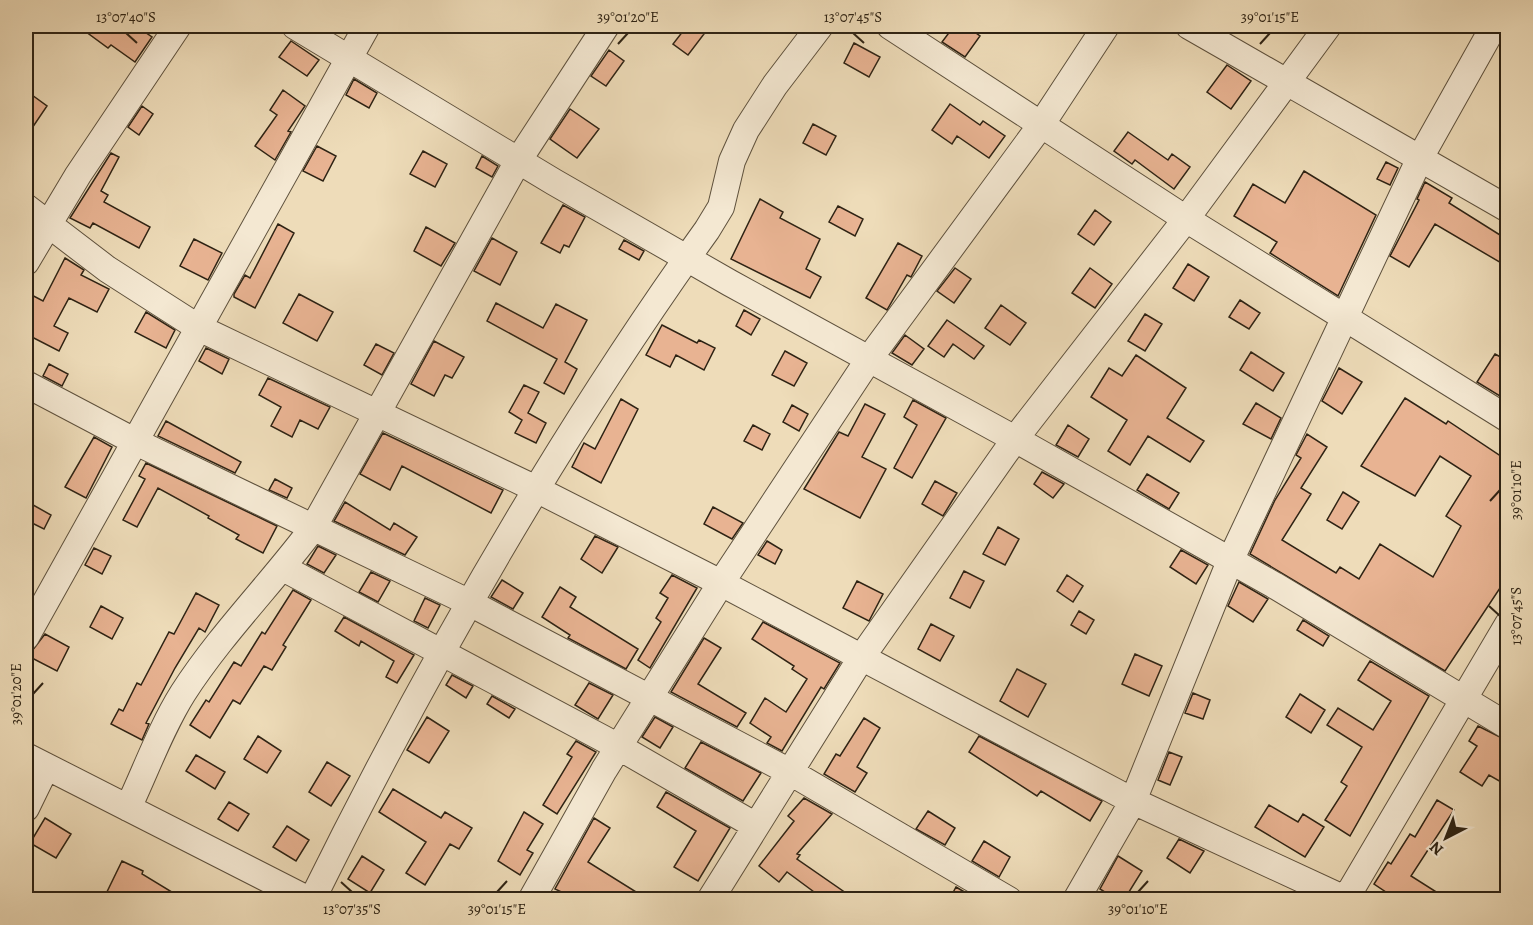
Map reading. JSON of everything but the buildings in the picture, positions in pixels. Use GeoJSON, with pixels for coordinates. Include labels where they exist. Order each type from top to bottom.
{"type":"FeatureCollection","features":[{"type":"Feature","properties":{"kind":"street"},"geometry":{"type":"LineString","coordinates":[[26,262],[48,222],[178,26]]}},
{"type":"Feature","properties":{"kind":"street"},"geometry":{"type":"LineString","coordinates":[[295,26],[518,161],[687,259],[1015,439],[1230,561],[1465,698],[1508,726]]}},
{"type":"Feature","properties":{"kind":"street"},"geometry":{"type":"LineString","coordinates":[[26,638],[367,26]]}},
{"type":"Feature","properties":{"kind":"street"},"geometry":{"type":"LineString","coordinates":[[128,808],[182,694],[222,638],[283,568],[313,528],[518,161],[606,26]]}},
{"type":"Feature","properties":{"kind":"street"},"geometry":{"type":"LineString","coordinates":[[26,808],[36,761],[128,808],[281,893],[310,900],[383,756],[468,602],[534,489],[721,207],[732,161],[746,130],[775,85],[820,26]]}},
{"type":"Feature","properties":{"kind":"street"},"geometry":{"type":"LineString","coordinates":[[890,26],[1186,219],[1508,419]]}},
{"type":"Feature","properties":{"kind":"street"},"geometry":{"type":"LineString","coordinates":[[531,900],[649,698],[869,359],[1041,125],[1106,26]]}},
{"type":"Feature","properties":{"kind":"street"},"geometry":{"type":"LineString","coordinates":[[1189,26],[1508,209]]}},
{"type":"Feature","properties":{"kind":"street"},"geometry":{"type":"LineString","coordinates":[[711,900],[861,658],[1015,439],[1186,219],[1328,26]]}},
{"type":"Feature","properties":{"kind":"street"},"geometry":{"type":"LineString","coordinates":[[1076,900],[1133,801],[1230,561],[1420,158],[1498,30]]}},
{"type":"Feature","properties":{"kind":"street"},"geometry":{"type":"LineString","coordinates":[[26,207],[107,269],[199,328],[534,489],[721,584],[1133,801],[1346,899],[1508,624]]}},
{"type":"Feature","properties":{"kind":"street"},"geometry":{"type":"LineString","coordinates":[[26,384],[136,442],[468,602],[790,772],[1009,900]]}},
{"type":"Feature","properties":{"kind":"street"},"geometry":{"type":"LineString","coordinates":[[283,568],[619,747],[756,826]]}}]}
